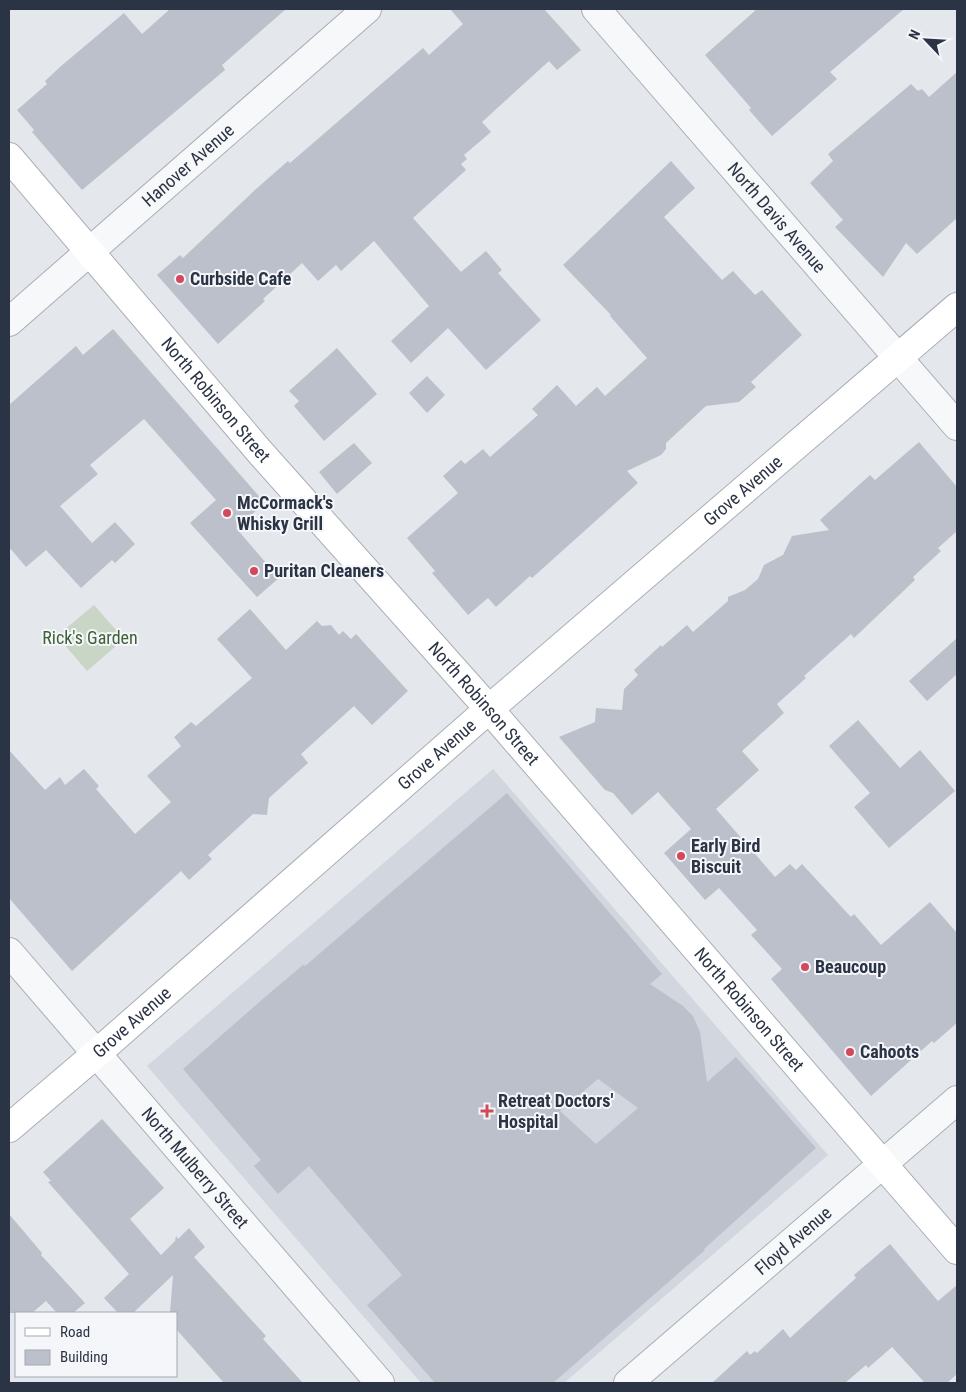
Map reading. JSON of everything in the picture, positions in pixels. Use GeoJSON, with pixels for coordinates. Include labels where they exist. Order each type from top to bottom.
{"type":"FeatureCollection","features":[{"type":"Feature","properties":{"kind":"street","name":"Hanover Avenue"},"geometry":{"type":"LineString","coordinates":[[9,322],[367,9]]}},
{"type":"Feature","properties":{"kind":"street","name":"North Davis Avenue"},"geometry":{"type":"LineString","coordinates":[[596,9],[957,426]]}},
{"type":"Feature","properties":{"kind":"street","name":"North Robinson Street"},"geometry":{"type":"LineString","coordinates":[[9,157],[88,253],[259,450],[489,709],[957,1250]]}},
{"type":"Feature","properties":{"kind":"street","name":"Grove Avenue"},"geometry":{"type":"LineString","coordinates":[[9,1128],[489,709],[957,307]]}},
{"type":"Feature","properties":{"kind":"street","name":"North Mulberry Street"},"geometry":{"type":"LineString","coordinates":[[9,952],[380,1383]]}},
{"type":"Feature","properties":{"kind":"street","name":"Floyd Avenue"},"geometry":{"type":"LineString","coordinates":[[628,1383],[957,1100]]}},
{"type":"Feature","properties":{"kind":"shaded area","name":"Retreat Doctors' Hospital"},"geometry":{"type":"Polygon","coordinates":[[[493,769],[828,1155],[564,1383],[421,1383],[147,1066],[493,769]]]}},
{"type":"Feature","properties":{"kind":"green space","name":"Rick's Garden"},"geometry":{"type":"Polygon","coordinates":[[[94,605],[124,639],[87,671],[57,636],[94,605]]]}},
{"type":"Feature","properties":{"kind":"building"},"geometry":{"type":"Polygon","coordinates":[[[170,9],[286,9],[222,65],[225,70],[82,190],[32,132],[34,130],[17,110],[47,84],[45,81],[60,67],[124,13],[142,34],[170,9]]]}},
{"type":"Feature","properties":{"kind":"building"},"geometry":{"type":"Polygon","coordinates":[[[450,9],[544,9],[581,50],[557,70],[549,61],[482,122],[491,132],[464,155],[467,159],[461,164],[466,170],[413,218],[461,272],[486,251],[502,270],[498,273],[541,320],[486,370],[448,328],[411,363],[391,341],[429,306],[374,241],[341,271],[336,265],[318,281],[302,263],[263,299],[265,301],[218,344],[157,275],[180,255],[183,258],[288,161],[290,163],[423,48],[429,55],[463,24],[450,9]]]}},
{"type":"Feature","properties":{"kind":"building"},"geometry":{"type":"Polygon","coordinates":[[[757,9],[904,9],[830,72],[837,79],[772,136],[749,110],[751,108],[705,55],[757,9]]]}},
{"type":"Feature","properties":{"kind":"building"},"geometry":{"type":"Polygon","coordinates":[[[957,72],[957,218],[917,254],[906,243],[883,277],[835,227],[843,220],[810,183],[833,161],[828,154],[911,84],[918,91],[922,89],[929,97],[957,72]]]}},
{"type":"Feature","properties":{"kind":"building"},"geometry":{"type":"Polygon","coordinates":[[[671,161],[695,188],[664,217],[722,280],[733,271],[755,295],[762,290],[802,335],[751,382],[756,387],[739,402],[706,406],[666,443],[666,449],[661,455],[627,471],[638,483],[532,578],[530,576],[496,607],[488,598],[468,615],[432,573],[435,571],[407,538],[458,493],[443,476],[461,460],[465,464],[483,449],[490,457],[538,415],[532,409],[557,385],[576,406],[597,387],[605,396],[647,358],[611,315],[563,265],[671,161]]]}},
{"type":"Feature","properties":{"kind":"building"},"geometry":{"type":"Polygon","coordinates":[[[113,329],[265,503],[236,528],[279,578],[257,597],[190,523],[216,500],[144,419],[90,465],[98,474],[60,506],[92,543],[115,522],[135,544],[115,563],[112,560],[81,588],[46,550],[26,567],[9,547],[9,405],[76,346],[83,355],[113,329]]]}},
{"type":"Feature","properties":{"kind":"building"},"geometry":{"type":"Polygon","coordinates":[[[337,348],[377,394],[324,441],[294,406],[299,401],[289,391],[337,348]]]}},
{"type":"Feature","properties":{"kind":"building"},"geometry":{"type":"Polygon","coordinates":[[[427,376],[445,395],[427,413],[409,393],[427,376]]]}},
{"type":"Feature","properties":{"kind":"building"},"geometry":{"type":"Polygon","coordinates":[[[919,442],[957,487],[957,531],[938,548],[941,551],[913,577],[915,580],[854,638],[851,634],[804,676],[806,678],[777,704],[784,713],[742,751],[759,770],[716,809],[775,877],[790,864],[796,870],[802,864],[851,917],[854,914],[881,945],[930,902],[957,933],[957,1023],[934,1043],[932,1041],[871,1096],[771,979],[782,969],[751,935],[757,930],[719,888],[705,900],[664,853],[691,829],[658,792],[632,815],[613,793],[605,790],[559,737],[595,722],[596,708],[622,710],[624,689],[638,675],[634,670],[661,645],[662,647],[687,625],[693,632],[728,601],[728,597],[745,590],[758,579],[764,565],[783,555],[792,536],[829,530],[820,520],[870,475],[875,480],[919,442]]]}},
{"type":"Feature","properties":{"kind":"building"},"geometry":{"type":"Polygon","coordinates":[[[354,443],[372,463],[337,494],[319,472],[354,443]]]}},
{"type":"Feature","properties":{"kind":"building"},"geometry":{"type":"Polygon","coordinates":[[[250,609],[286,650],[317,621],[322,626],[331,625],[339,635],[343,631],[351,639],[356,634],[408,691],[372,725],[354,706],[301,754],[308,763],[269,798],[267,815],[253,814],[208,855],[212,859],[189,880],[181,871],[72,971],[9,898],[9,750],[45,790],[60,777],[65,785],[84,769],[99,786],[96,789],[135,834],[171,802],[147,776],[181,746],[174,737],[191,722],[196,726],[252,678],[217,639],[250,609]]]}},
{"type":"Feature","properties":{"kind":"building"},"geometry":{"type":"Polygon","coordinates":[[[957,638],[957,674],[927,701],[909,681],[957,638]]]}},
{"type":"Feature","properties":{"kind":"building"},"geometry":{"type":"Polygon","coordinates":[[[858,720],[900,768],[920,750],[955,791],[889,848],[854,807],[870,793],[829,746],[858,720]]]}},
{"type":"Feature","properties":{"kind":"building","name":"Retreat Doctors' Hospital"},"geometry":{"type":"Polygon","coordinates":[[[507,793],[662,974],[650,984],[683,1006],[693,1016],[700,1032],[707,1082],[736,1057],[816,1148],[705,1250],[553,1383],[435,1383],[367,1305],[402,1275],[309,1166],[278,1194],[254,1166],[261,1160],[183,1069],[265,997],[303,965],[305,966],[507,793]],[[598,1079],[560,1111],[596,1144],[638,1108],[598,1079]]]}},
{"type":"Feature","properties":{"kind":"building"},"geometry":{"type":"Polygon","coordinates":[[[102,1119],[164,1188],[130,1219],[161,1255],[175,1241],[176,1236],[178,1239],[189,1228],[205,1247],[194,1257],[266,1336],[263,1339],[303,1383],[224,1383],[178,1331],[178,1312],[170,1312],[173,1275],[134,1312],[117,1312],[104,1298],[129,1274],[48,1182],[51,1181],[43,1172],[102,1119]]]}},
{"type":"Feature","properties":{"kind":"building"},"geometry":{"type":"Polygon","coordinates":[[[9,1214],[42,1253],[41,1255],[85,1303],[74,1312],[56,1312],[46,1301],[33,1312],[9,1313],[9,1214]]]}},
{"type":"Feature","properties":{"kind":"building"},"geometry":{"type":"Polygon","coordinates":[[[890,1244],[938,1301],[957,1285],[957,1374],[947,1383],[925,1383],[892,1347],[868,1368],[866,1365],[845,1383],[712,1383],[747,1351],[750,1355],[755,1351],[757,1353],[783,1329],[790,1338],[856,1278],[854,1275],[890,1244]]]}},
{"type":"Feature","properties":{"kind":"place","name":"Curbside Cafe"},"geometry":{"type":"Point","coordinates":[180,279]}},
{"type":"Feature","properties":{"kind":"place","name":"McCormack's Whisky Grill"},"geometry":{"type":"Point","coordinates":[227,513]}},
{"type":"Feature","properties":{"kind":"place","name":"Puritan Cleaners"},"geometry":{"type":"Point","coordinates":[254,571]}},
{"type":"Feature","properties":{"kind":"place","name":"Early Bird Biscuit"},"geometry":{"type":"Point","coordinates":[681,856]}},
{"type":"Feature","properties":{"kind":"place","name":"Beaucoup"},"geometry":{"type":"Point","coordinates":[805,967]}},
{"type":"Feature","properties":{"kind":"place","name":"Cahoots"},"geometry":{"type":"Point","coordinates":[850,1052]}},
{"type":"Feature","properties":{"kind":"place","name":"Retreat Doctors' Hospital"},"geometry":{"type":"Point","coordinates":[487,1111]}}]}
